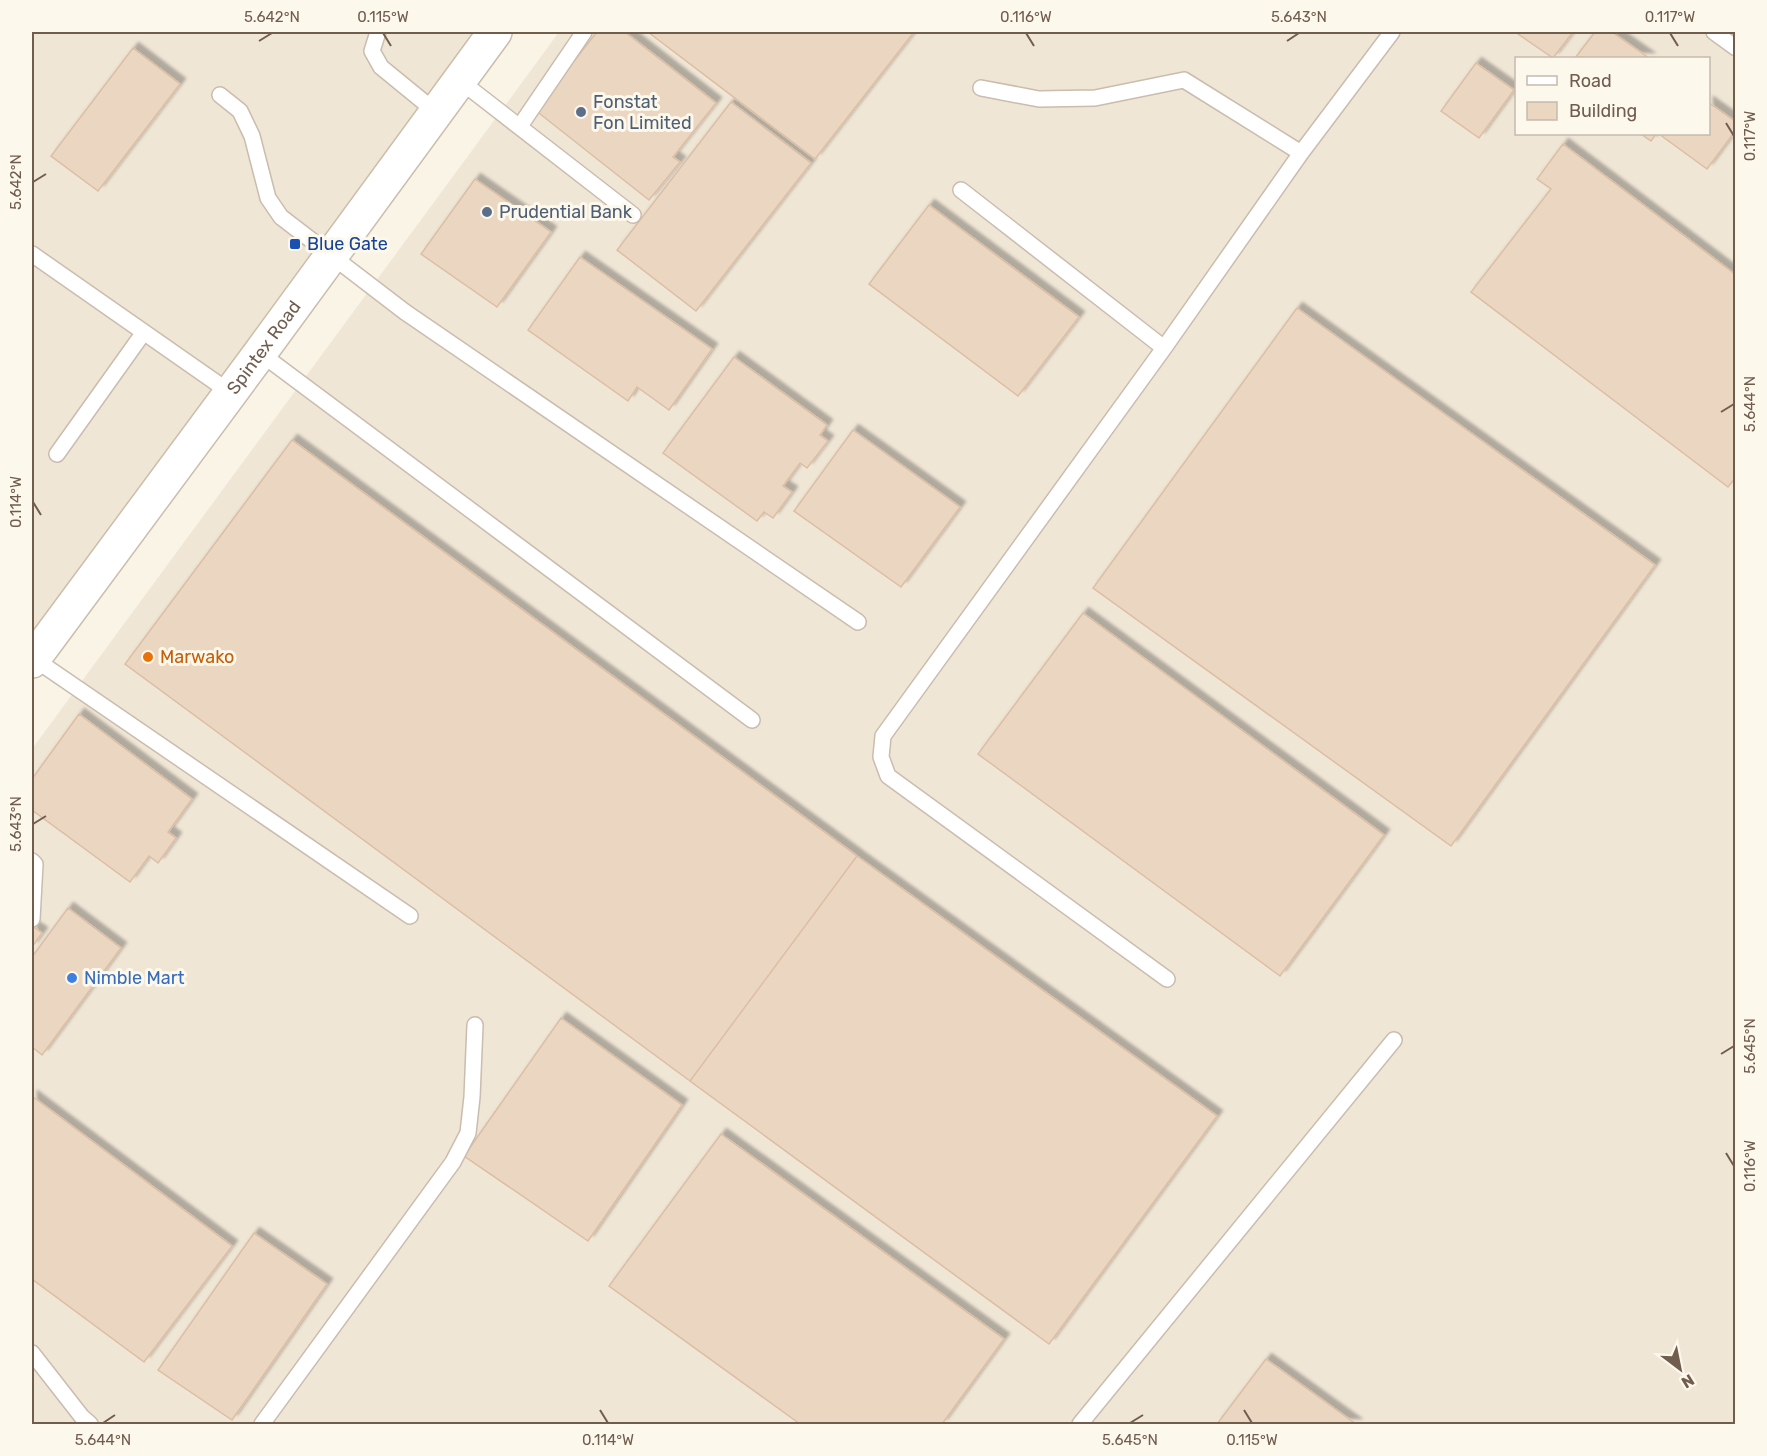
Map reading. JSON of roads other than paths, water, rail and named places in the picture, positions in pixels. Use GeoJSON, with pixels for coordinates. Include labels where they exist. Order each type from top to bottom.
{"type":"FeatureCollection","features":[{"type":"Feature","properties":{"kind":"main road","name":"Spintex Road"},"geometry":{"type":"LineString","coordinates":[[32,660],[495,32]]}},
{"type":"Feature","properties":{"kind":"lane"},"geometry":{"type":"LineString","coordinates":[[378,32],[372,51],[381,67],[436,112]]}},
{"type":"Feature","properties":{"kind":"lane"},"geometry":{"type":"LineString","coordinates":[[520,126],[584,32]]}},
{"type":"Feature","properties":{"kind":"lane"},"geometry":{"type":"LineString","coordinates":[[1167,979],[888,776],[881,757],[884,736],[1164,348],[1301,153],[1392,32]]}},
{"type":"Feature","properties":{"kind":"lane"},"geometry":{"type":"LineString","coordinates":[[1714,32],[1736,48]]}},
{"type":"Feature","properties":{"kind":"lane"},"geometry":{"type":"LineString","coordinates":[[459,80],[633,215]]}},
{"type":"Feature","properties":{"kind":"lane"},"geometry":{"type":"LineString","coordinates":[[981,88],[1039,99],[1095,98],[1184,80],[1301,153]]}},
{"type":"Feature","properties":{"kind":"lane"},"geometry":{"type":"LineString","coordinates":[[220,95],[240,111],[252,136],[268,198],[281,217],[405,312],[858,622]]}},
{"type":"Feature","properties":{"kind":"lane"},"geometry":{"type":"LineString","coordinates":[[961,190],[1164,348]]}},
{"type":"Feature","properties":{"kind":"lane"},"geometry":{"type":"LineString","coordinates":[[32,254],[231,393]]}},
{"type":"Feature","properties":{"kind":"lane"},"geometry":{"type":"LineString","coordinates":[[57,454],[144,332]]}},
{"type":"Feature","properties":{"kind":"lane"},"geometry":{"type":"LineString","coordinates":[[260,353],[752,720]]}},
{"type":"Feature","properties":{"kind":"lane"},"geometry":{"type":"LineString","coordinates":[[32,660],[410,916]]}},
{"type":"Feature","properties":{"kind":"lane"},"geometry":{"type":"LineString","coordinates":[[32,861],[35,864],[32,919]]}},
{"type":"Feature","properties":{"kind":"lane"},"geometry":{"type":"LineString","coordinates":[[262,1425],[453,1161],[468,1133],[475,1025]]}},
{"type":"Feature","properties":{"kind":"lane"},"geometry":{"type":"LineString","coordinates":[[1080,1425],[1394,1041]]}},
{"type":"Feature","properties":{"kind":"lane"},"geometry":{"type":"LineString","coordinates":[[32,1353],[90,1425]]}},
{"type":"Feature","properties":{"kind":"place","name":"Fonstat Fon Limited"},"geometry":{"type":"Point","coordinates":[581,112]}},
{"type":"Feature","properties":{"kind":"place","name":"Prudential Bank"},"geometry":{"type":"Point","coordinates":[487,212]}},
{"type":"Feature","properties":{"kind":"place","name":"Blue Gate"},"geometry":{"type":"Point","coordinates":[295,244]}},
{"type":"Feature","properties":{"kind":"place","name":"Marwako"},"geometry":{"type":"Point","coordinates":[148,657]}},
{"type":"Feature","properties":{"kind":"place","name":"Nimble Mart"},"geometry":{"type":"Point","coordinates":[72,978]}}]}
